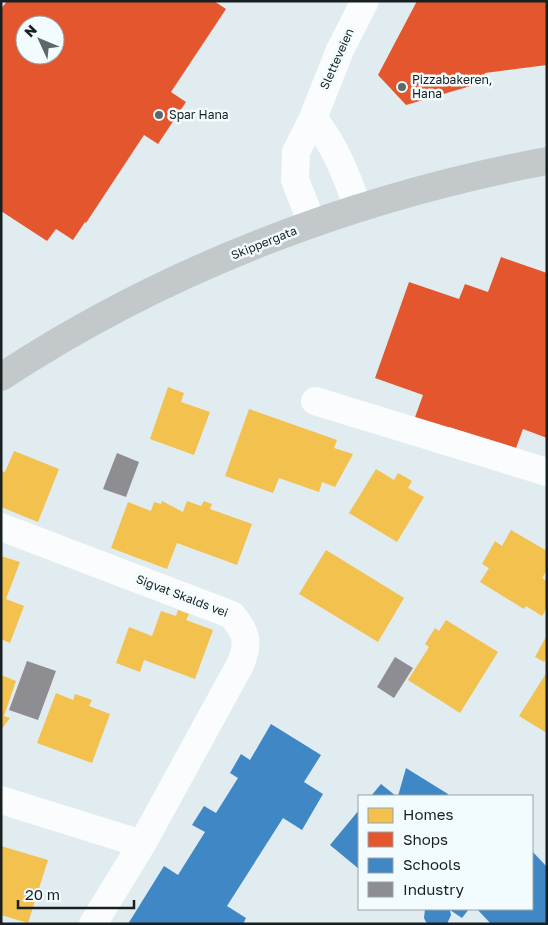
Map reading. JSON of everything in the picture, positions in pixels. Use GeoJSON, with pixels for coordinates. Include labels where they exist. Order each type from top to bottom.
{"type":"FeatureCollection","features":[{"type":"Feature","properties":{"kind":"main road","name":"Skippergata"},"geometry":{"type":"LineString","coordinates":[[1,377],[34,355],[114,310],[272,238],[358,207],[508,168],[547,161]]}},
{"type":"Feature","properties":{"kind":"street","name":"Sletteveien"},"geometry":{"type":"LineString","coordinates":[[312,223],[295,180],[296,152],[313,118],[336,58],[365,1]]}},
{"type":"Feature","properties":{"kind":"street"},"geometry":{"type":"LineString","coordinates":[[313,118],[327,135],[340,160],[358,207]]}},
{"type":"Feature","properties":{"kind":"street"},"geometry":{"type":"LineString","coordinates":[[315,401],[547,472]]}},
{"type":"Feature","properties":{"kind":"street","name":"Sigvat Skalds vei"},"geometry":{"type":"LineString","coordinates":[[1,527],[232,616],[244,630],[247,647],[242,663],[142,844],[93,924]]}},
{"type":"Feature","properties":{"kind":"street"},"geometry":{"type":"LineString","coordinates":[[1,800],[142,844]]}},
{"type":"Feature","properties":{"kind":"building: Homes"},"geometry":{"type":"Polygon","coordinates":[[[168,387],[184,393],[181,402],[210,412],[194,455],[150,439],[168,387]]]}},
{"type":"Feature","properties":{"kind":"building: Homes"},"geometry":{"type":"Polygon","coordinates":[[[249,409],[337,440],[334,448],[353,454],[335,487],[322,482],[319,492],[279,478],[273,493],[225,476],[249,409]]]}},
{"type":"Feature","properties":{"kind":"building: Homes"},"geometry":{"type":"Polygon","coordinates":[[[14,451],[59,469],[38,522],[1,507],[1,471],[5,472],[14,451]]]}},
{"type":"Feature","properties":{"kind":"building: Homes"},"geometry":{"type":"Polygon","coordinates":[[[376,469],[394,480],[398,473],[412,481],[408,488],[424,497],[397,542],[349,513],[376,469]]]}},
{"type":"Feature","properties":{"kind":"building: Homes"},"geometry":{"type":"Polygon","coordinates":[[[162,501],[183,512],[187,501],[201,506],[204,501],[212,504],[210,509],[252,524],[237,565],[177,543],[167,569],[111,548],[128,502],[151,511],[154,502],[161,504],[162,501]]]}},
{"type":"Feature","properties":{"kind":"building: Homes"},"geometry":{"type":"Polygon","coordinates":[[[511,530],[547,551],[547,570],[542,578],[547,581],[547,608],[542,616],[526,606],[524,609],[480,582],[489,568],[482,564],[495,541],[502,546],[511,530]]]}},
{"type":"Feature","properties":{"kind":"building: Homes"},"geometry":{"type":"Polygon","coordinates":[[[326,550],[404,598],[378,642],[299,594],[326,550]]]}},
{"type":"Feature","properties":{"kind":"building: Homes"},"geometry":{"type":"Polygon","coordinates":[[[1,556],[20,562],[6,599],[24,606],[10,643],[1,639],[1,556]]]}},
{"type":"Feature","properties":{"kind":"building: Homes"},"geometry":{"type":"Polygon","coordinates":[[[178,610],[189,614],[186,620],[213,630],[195,679],[144,660],[140,672],[116,663],[129,627],[152,636],[161,611],[176,616],[178,610]]]}},
{"type":"Feature","properties":{"kind":"building: Homes"},"geometry":{"type":"Polygon","coordinates":[[[446,620],[498,652],[460,713],[408,680],[429,647],[425,644],[435,628],[439,631],[446,620]]]}},
{"type":"Feature","properties":{"kind":"building: Homes"},"geometry":{"type":"Polygon","coordinates":[[[547,635],[547,658],[544,662],[535,657],[547,635]]]}},
{"type":"Feature","properties":{"kind":"building: Homes"},"geometry":{"type":"Polygon","coordinates":[[[547,672],[547,733],[519,716],[547,672]]]}},
{"type":"Feature","properties":{"kind":"building: Homes"},"geometry":{"type":"Polygon","coordinates":[[[1,675],[16,681],[4,716],[10,718],[1,730],[1,675]]]}},
{"type":"Feature","properties":{"kind":"building: Homes"},"geometry":{"type":"Polygon","coordinates":[[[56,693],[73,700],[75,694],[92,700],[89,706],[110,714],[92,763],[37,743],[56,693]]]}},
{"type":"Feature","properties":{"kind":"building: Homes"},"geometry":{"type":"Polygon","coordinates":[[[1,846],[48,860],[28,923],[1,915],[1,846]]]}},
{"type":"Feature","properties":{"kind":"building: Shops"},"geometry":{"type":"Polygon","coordinates":[[[7,1],[214,1],[226,9],[171,92],[186,102],[158,144],[144,135],[73,240],[56,229],[47,241],[1,211],[1,9],[7,1]]]}},
{"type":"Feature","properties":{"kind":"building: Shops"},"geometry":{"type":"Polygon","coordinates":[[[417,1],[547,1],[547,65],[485,73],[481,83],[406,105],[378,75],[417,1]]]}},
{"type":"Feature","properties":{"kind":"building: Shops"},"geometry":{"type":"Polygon","coordinates":[[[501,257],[547,273],[547,438],[523,429],[516,448],[449,427],[448,431],[414,420],[423,395],[375,378],[409,282],[459,299],[465,284],[488,292],[501,257]]]}},
{"type":"Feature","properties":{"kind":"building: Schools"},"geometry":{"type":"Polygon","coordinates":[[[271,724],[321,755],[304,782],[323,794],[302,830],[283,818],[227,906],[246,918],[243,924],[128,924],[164,866],[178,875],[205,832],[192,825],[204,806],[216,813],[238,778],[230,773],[241,754],[250,760],[271,724]]]}},
{"type":"Feature","properties":{"kind":"building: Schools"},"geometry":{"type":"Polygon","coordinates":[[[406,768],[448,794],[448,795],[398,795],[406,768]]]}},
{"type":"Feature","properties":{"kind":"building: Schools"},"geometry":{"type":"Polygon","coordinates":[[[381,784],[395,795],[372,795],[381,784]]]}},
{"type":"Feature","properties":{"kind":"building: Schools"},"geometry":{"type":"Polygon","coordinates":[[[358,811],[358,868],[330,845],[358,811]]]}},
{"type":"Feature","properties":{"kind":"building: Schools"},"geometry":{"type":"Polygon","coordinates":[[[533,852],[547,867],[547,924],[491,924],[478,910],[533,910],[533,852]]]}},
{"type":"Feature","properties":{"kind":"building: Schools"},"geometry":{"type":"Polygon","coordinates":[[[425,910],[450,910],[451,915],[447,924],[427,924],[424,918],[425,910]]]}},
{"type":"Feature","properties":{"kind":"building: Schools"},"geometry":{"type":"Polygon","coordinates":[[[450,910],[468,910],[462,918],[450,910]]]}},
{"type":"Feature","properties":{"kind":"building: Industry"},"geometry":{"type":"Polygon","coordinates":[[[117,453],[139,462],[126,497],[103,489],[117,453]]]}},
{"type":"Feature","properties":{"kind":"building: Industry"},"geometry":{"type":"Polygon","coordinates":[[[395,657],[413,668],[394,698],[377,687],[395,657]]]}},
{"type":"Feature","properties":{"kind":"building: Industry"},"geometry":{"type":"Polygon","coordinates":[[[27,661],[56,671],[38,720],[9,710],[27,661]]]}},
{"type":"Feature","properties":{"kind":"place","name":"Pizzabakeren, Hana"},"geometry":{"type":"Point","coordinates":[402,87]}},
{"type":"Feature","properties":{"kind":"place","name":"Spar Hana"},"geometry":{"type":"Point","coordinates":[159,115]}}]}
